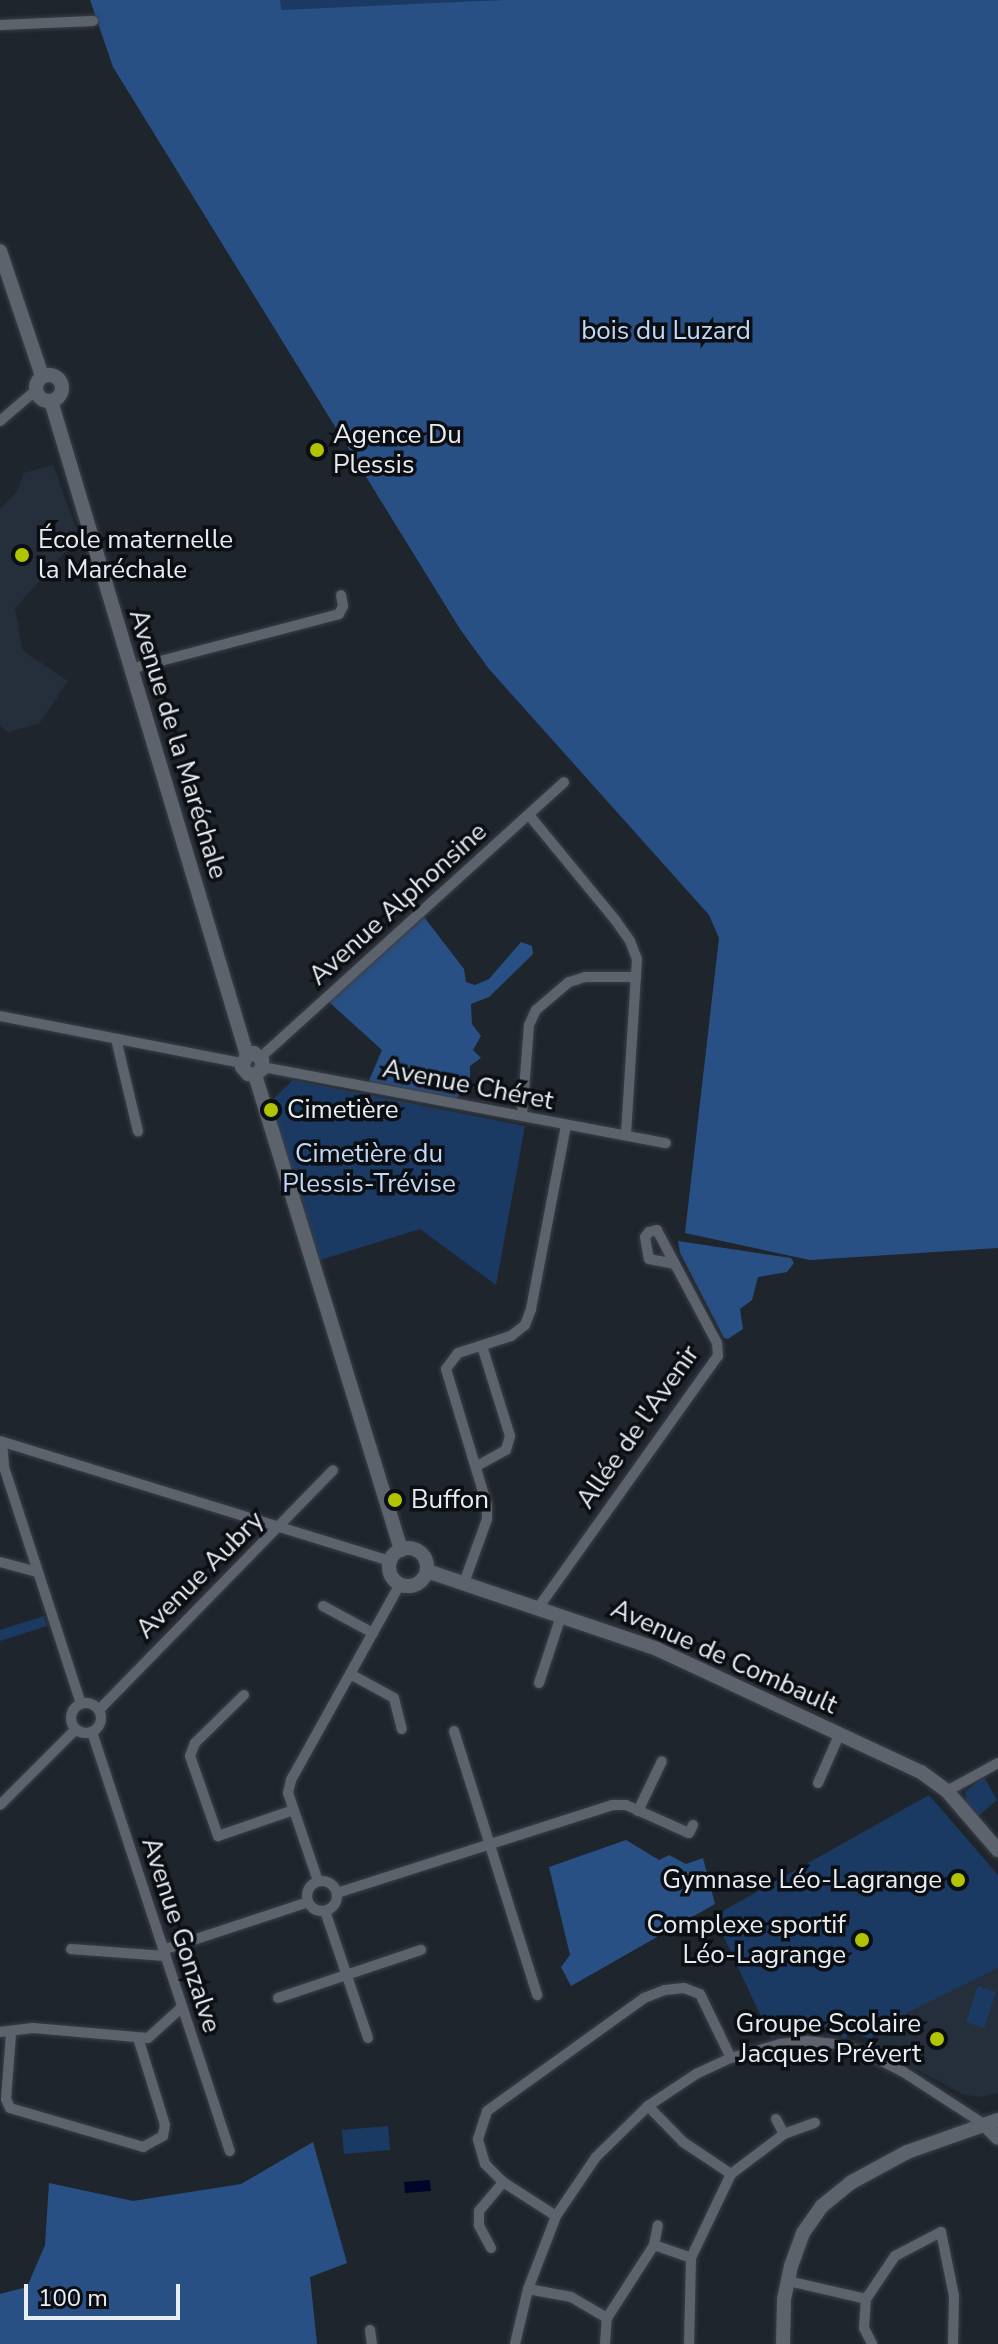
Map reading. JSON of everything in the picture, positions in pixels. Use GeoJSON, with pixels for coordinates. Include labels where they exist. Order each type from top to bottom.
{"type":"FeatureCollection","features":[{"type":"Feature","properties":{"kind":"street"},"geometry":{"type":"LineString","coordinates":[[0,25],[93,21]]}},
{"type":"Feature","properties":{"kind":"street"},"geometry":{"type":"LineString","coordinates":[[0,251],[39,383],[40,397],[51,401],[60,394],[61,382],[52,375],[39,383],[0,421]]}},
{"type":"Feature","properties":{"kind":"street","name":"Avenue de la Maréchale"},"geometry":{"type":"LineString","coordinates":[[51,401],[130,669],[254,1063],[401,1550]]}},
{"type":"Feature","properties":{"kind":"street"},"geometry":{"type":"LineString","coordinates":[[130,669],[339,614],[343,606],[341,595]]}},
{"type":"Feature","properties":{"kind":"street","name":"Avenue Alphonsine"},"geometry":{"type":"LineString","coordinates":[[254,1063],[564,782]]}},
{"type":"Feature","properties":{"kind":"street"},"geometry":{"type":"LineString","coordinates":[[529,815],[630,941],[637,959],[626,1134]]}},
{"type":"Feature","properties":{"kind":"street"},"geometry":{"type":"LineString","coordinates":[[522,1116],[529,1025],[536,1010],[569,982],[585,977],[636,977]]}},
{"type":"Feature","properties":{"kind":"street","name":"Avenue Chéret"},"geometry":{"type":"LineString","coordinates":[[0,1016],[666,1143]]}},
{"type":"Feature","properties":{"kind":"street"},"geometry":{"type":"LineString","coordinates":[[116,1039],[138,1131]]}},
{"type":"Feature","properties":{"kind":"street"},"geometry":{"type":"LineString","coordinates":[[464,1583],[487,1519],[487,1505],[446,1369],[458,1353],[511,1336],[525,1325],[531,1309],[566,1125]]}},
{"type":"Feature","properties":{"kind":"street","name":"Allée de l'Avenir"},"geometry":{"type":"LineString","coordinates":[[538,1608],[718,1356],[717,1343],[674,1264]]}},
{"type":"Feature","properties":{"kind":"street"},"geometry":{"type":"LineString","coordinates":[[477,1466],[506,1450],[510,1436],[482,1346]]}},
{"type":"Feature","properties":{"kind":"street"},"geometry":{"type":"LineString","coordinates":[[81,1704],[4,1467],[1,1441],[390,1561]]}},
{"type":"Feature","properties":{"kind":"street","name":"Avenue Aubry"},"geometry":{"type":"LineString","coordinates":[[99,1710],[333,1470]]}},
{"type":"Feature","properties":{"kind":"street"},"geometry":{"type":"LineString","coordinates":[[409,1548],[422,1554],[427,1571],[418,1583],[400,1584],[390,1572],[390,1561],[401,1550],[409,1548]]}},
{"type":"Feature","properties":{"kind":"street"},"geometry":{"type":"LineString","coordinates":[[0,1562],[37,1572]]}},
{"type":"Feature","properties":{"kind":"street","name":"Avenue de Combault"},"geometry":{"type":"LineString","coordinates":[[427,1571],[657,1649],[921,1772],[947,1791],[998,1850]]}},
{"type":"Feature","properties":{"kind":"street"},"geometry":{"type":"LineString","coordinates":[[318,1881],[288,1793],[291,1780],[400,1584]]}},
{"type":"Feature","properties":{"kind":"street"},"geometry":{"type":"LineString","coordinates":[[323,1606],[373,1633]]}},
{"type":"Feature","properties":{"kind":"street"},"geometry":{"type":"LineString","coordinates":[[539,1683],[561,1616]]}},
{"type":"Feature","properties":{"kind":"street"},"geometry":{"type":"LineString","coordinates":[[350,1674],[394,1698],[402,1729]]}},
{"type":"Feature","properties":{"kind":"street"},"geometry":{"type":"LineString","coordinates":[[244,1695],[195,1743],[190,1756],[218,1836],[294,1810]]}},
{"type":"Feature","properties":{"kind":"street"},"geometry":{"type":"LineString","coordinates":[[76,1729],[92,1732],[101,1720],[99,1710],[90,1704],[81,1704]]}},
{"type":"Feature","properties":{"kind":"street"},"geometry":{"type":"LineString","coordinates":[[76,1729],[72,1715],[81,1704]]}},
{"type":"Feature","properties":{"kind":"street"},"geometry":{"type":"LineString","coordinates":[[0,1805],[76,1729]]}},
{"type":"Feature","properties":{"kind":"street"},"geometry":{"type":"LineString","coordinates":[[454,1731],[537,1995]]}},
{"type":"Feature","properties":{"kind":"street","name":"Avenue Gonzalve"},"geometry":{"type":"LineString","coordinates":[[92,1732],[230,2151]]}},
{"type":"Feature","properties":{"kind":"street"},"geometry":{"type":"LineString","coordinates":[[818,1783],[840,1733]]}},
{"type":"Feature","properties":{"kind":"street"},"geometry":{"type":"LineString","coordinates":[[638,1811],[662,1761]]}},
{"type":"Feature","properties":{"kind":"street"},"geometry":{"type":"LineString","coordinates":[[947,1791],[998,1763]]}},
{"type":"Feature","properties":{"kind":"street"},"geometry":{"type":"LineString","coordinates":[[337,1893],[612,1805],[638,1811],[689,1833],[693,1825]]}},
{"type":"Feature","properties":{"kind":"street"},"geometry":{"type":"LineString","coordinates":[[318,1881],[333,1885],[337,1893],[337,1901],[325,1911],[318,1911],[308,1902],[307,1892],[318,1881]]}},
{"type":"Feature","properties":{"kind":"street"},"geometry":{"type":"LineString","coordinates":[[71,1949],[164,1953],[308,1902]]}},
{"type":"Feature","properties":{"kind":"street"},"geometry":{"type":"LineString","coordinates":[[325,1911],[368,2038]]}},
{"type":"Feature","properties":{"kind":"street"},"geometry":{"type":"LineString","coordinates":[[278,1998],[421,1950]]}},
{"type":"Feature","properties":{"kind":"street"},"geometry":{"type":"LineString","coordinates":[[556,2216],[503,2182],[485,2164],[480,2153],[481,2126],[487,2111],[644,1998],[684,1988],[700,1994],[731,2058]]}},
{"type":"Feature","properties":{"kind":"street"},"geometry":{"type":"LineString","coordinates":[[138,2038],[165,2125],[163,2136],[143,2147],[10,2108],[6,2099],[6,2033],[33,2028],[148,2038],[182,2007]]}},
{"type":"Feature","properties":{"kind":"street"},"geometry":{"type":"LineString","coordinates":[[515,2344],[528,2289],[556,2216],[596,2157],[648,2106],[696,2074],[731,2058],[797,2041],[843,2046],[902,2071],[992,2122],[998,2138]]}},
{"type":"Feature","properties":{"kind":"street"},"geometry":{"type":"LineString","coordinates":[[648,2106],[683,2142],[731,2174]]}},
{"type":"Feature","properties":{"kind":"street"},"geometry":{"type":"LineString","coordinates":[[776,2119],[784,2134]]}},
{"type":"Feature","properties":{"kind":"street"},"geometry":{"type":"LineString","coordinates":[[783,2344],[788,2281],[803,2233],[839,2191],[916,2148],[992,2122]]}},
{"type":"Feature","properties":{"kind":"street"},"geometry":{"type":"LineString","coordinates":[[689,2344],[691,2258],[731,2174],[784,2134],[815,2123]]}},
{"type":"Feature","properties":{"kind":"street"},"geometry":{"type":"LineString","coordinates":[[491,2248],[479,2225],[479,2211],[503,2182]]}},
{"type":"Feature","properties":{"kind":"street"},"geometry":{"type":"LineString","coordinates":[[605,2344],[607,2318],[654,2245],[658,2225]]}},
{"type":"Feature","properties":{"kind":"street"},"geometry":{"type":"LineString","coordinates":[[872,2344],[864,2328],[866,2299],[895,2256],[941,2232],[954,2296],[953,2344]]}},
{"type":"Feature","properties":{"kind":"street"},"geometry":{"type":"LineString","coordinates":[[654,2245],[691,2258]]}},
{"type":"Feature","properties":{"kind":"street"},"geometry":{"type":"LineString","coordinates":[[788,2281],[866,2299]]}},
{"type":"Feature","properties":{"kind":"street"},"geometry":{"type":"LineString","coordinates":[[528,2289],[571,2297],[607,2318]]}},
{"type":"Feature","properties":{"kind":"street"},"geometry":{"type":"LineString","coordinates":[[370,2330],[372,2344]]}},
{"type":"Feature","properties":{"kind":"shaded area"},"geometry":{"type":"Polygon","coordinates":[[[53,465],[79,536],[15,608],[22,650],[68,681],[39,724],[8,732],[0,726],[0,509],[18,490],[24,473],[53,465]]]}},
{"type":"Feature","properties":{"kind":"shaded area","name":"Groupe Scolaire Jacques Prévert"},"geometry":{"type":"Polygon","coordinates":[[[998,1968],[998,2093],[979,2097],[962,2094],[873,2046],[878,2031],[915,2007],[998,1968]]]}},
{"type":"Feature","properties":{"kind":"shaded area"},"geometry":{"type":"Polygon","coordinates":[[[430,2180],[431,2191],[405,2193],[404,2182],[430,2180]]]}},
{"type":"Feature","properties":{"kind":"green space","name":"bois du Luzard"},"geometry":{"type":"Polygon","coordinates":[[[90,0],[280,0],[281,10],[504,0],[998,0],[998,1248],[810,1260],[685,1233],[719,938],[709,915],[489,669],[460,629],[113,67],[90,0]]]}},
{"type":"Feature","properties":{"kind":"green space"},"geometry":{"type":"Polygon","coordinates":[[[270,0],[504,0],[281,15],[270,0]]]}},
{"type":"Feature","properties":{"kind":"green space"},"geometry":{"type":"Polygon","coordinates":[[[424,917],[464,969],[466,982],[475,985],[489,979],[521,942],[532,946],[533,954],[489,997],[471,1004],[472,1024],[481,1036],[473,1050],[481,1058],[470,1066],[470,1083],[455,1100],[368,1083],[382,1050],[329,1002],[424,917]]]}},
{"type":"Feature","properties":{"kind":"green space","name":"Cimetière du Plessis-Trévise"},"geometry":{"type":"Polygon","coordinates":[[[293,1080],[525,1126],[496,1285],[420,1229],[320,1260],[270,1102],[293,1080]]]}},
{"type":"Feature","properties":{"kind":"green space"},"geometry":{"type":"Polygon","coordinates":[[[678,1241],[791,1258],[794,1263],[787,1272],[758,1277],[752,1300],[740,1309],[743,1329],[728,1339],[724,1338],[680,1253],[678,1241]]]}},
{"type":"Feature","properties":{"kind":"green space"},"geometry":{"type":"Polygon","coordinates":[[[44,1616],[47,1626],[0,1641],[0,1630],[44,1616]]]}},
{"type":"Feature","properties":{"kind":"green space"},"geometry":{"type":"Polygon","coordinates":[[[984,1777],[997,1800],[977,1817],[966,1802],[965,1792],[984,1777]]]}},
{"type":"Feature","properties":{"kind":"green space","name":"Complexe sportif Léo-Lagrange"},"geometry":{"type":"Polygon","coordinates":[[[929,1795],[998,1875],[998,1968],[876,2028],[869,2046],[866,2045],[868,2038],[849,2032],[846,2039],[841,2037],[850,2017],[848,2013],[837,2037],[827,2035],[828,2027],[805,2026],[774,2029],[775,2037],[771,2038],[714,1916],[929,1795]]]}},
{"type":"Feature","properties":{"kind":"green space"},"geometry":{"type":"Polygon","coordinates":[[[626,1840],[659,1860],[669,1855],[686,1864],[703,1858],[715,1904],[571,1986],[561,1967],[570,1955],[549,1867],[626,1840]]]}},
{"type":"Feature","properties":{"kind":"green space"},"geometry":{"type":"Polygon","coordinates":[[[978,1986],[996,1992],[984,2028],[966,2022],[978,1986]]]}},
{"type":"Feature","properties":{"kind":"green space"},"geometry":{"type":"Polygon","coordinates":[[[388,2126],[390,2150],[344,2154],[342,2130],[388,2126]]]}},
{"type":"Feature","properties":{"kind":"green space"},"geometry":{"type":"Polygon","coordinates":[[[313,2142],[347,2263],[310,2277],[317,2344],[0,2344],[0,2294],[27,2287],[45,2245],[49,2183],[133,2201],[241,2184],[313,2142]]]}},
{"type":"Feature","properties":{"kind":"place","name":"Agence Du Plessis"},"geometry":{"type":"Point","coordinates":[317,450]}},
{"type":"Feature","properties":{"kind":"place","name":"École maternelle la Maréchale"},"geometry":{"type":"Point","coordinates":[22,555]}},
{"type":"Feature","properties":{"kind":"place","name":"Cimetière"},"geometry":{"type":"Point","coordinates":[271,1110]}},
{"type":"Feature","properties":{"kind":"place","name":"Buffon"},"geometry":{"type":"Point","coordinates":[395,1500]}},
{"type":"Feature","properties":{"kind":"place","name":"Gymnase Léo-Lagrange"},"geometry":{"type":"Point","coordinates":[958,1880]}},
{"type":"Feature","properties":{"kind":"place","name":"Complexe sportif Léo-Lagrange"},"geometry":{"type":"Point","coordinates":[862,1940]}},
{"type":"Feature","properties":{"kind":"place","name":"Groupe Scolaire Jacques Prévert"},"geometry":{"type":"Point","coordinates":[937,2039]}}]}
